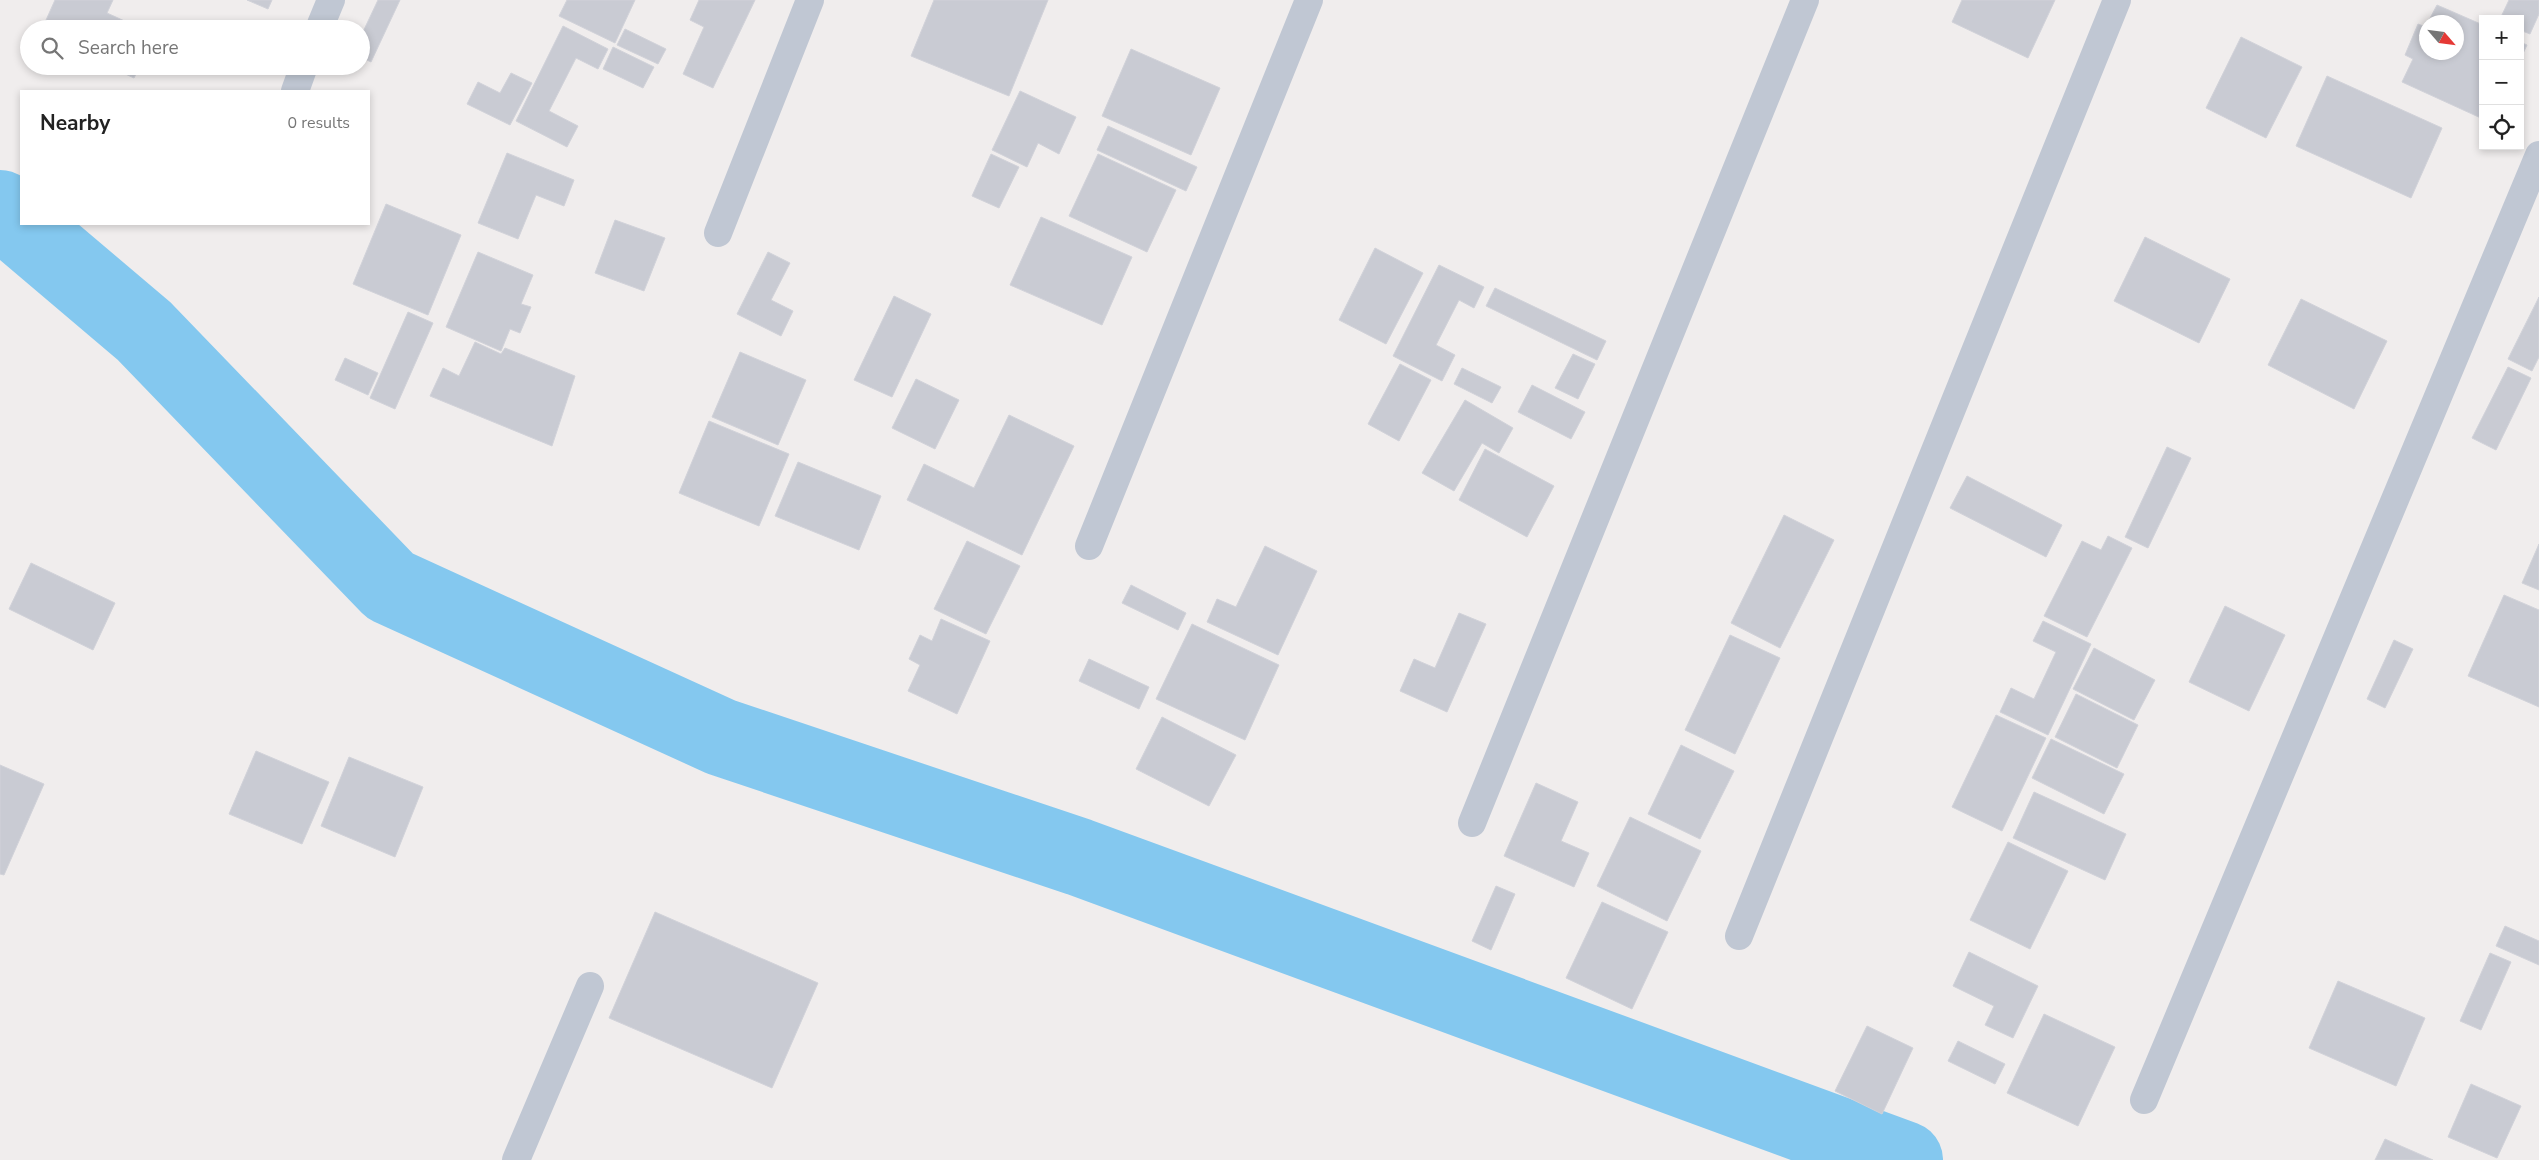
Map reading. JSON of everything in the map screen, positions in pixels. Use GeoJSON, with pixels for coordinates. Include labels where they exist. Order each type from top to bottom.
{"type":"FeatureCollection","features":[{"type":"Feature","properties":{"kind":"street"},"geometry":{"type":"LineString","coordinates":[[323,20],[331,0]]}},
{"type":"Feature","properties":{"kind":"street"},"geometry":{"type":"LineString","coordinates":[[718,233],[810,0]]}},
{"type":"Feature","properties":{"kind":"street"},"geometry":{"type":"LineString","coordinates":[[1089,546],[1309,0]]}},
{"type":"Feature","properties":{"kind":"street"},"geometry":{"type":"LineString","coordinates":[[1472,823],[1805,0]]}},
{"type":"Feature","properties":{"kind":"street"},"geometry":{"type":"LineString","coordinates":[[1739,936],[2117,0]]}},
{"type":"Feature","properties":{"kind":"street"},"geometry":{"type":"LineString","coordinates":[[294,90],[300,75]]}},
{"type":"Feature","properties":{"kind":"street"},"geometry":{"type":"LineString","coordinates":[[2144,1100],[2539,155]]}},
{"type":"Feature","properties":{"kind":"street"},"geometry":{"type":"LineString","coordinates":[[516,1160],[590,986]]}},
{"type":"Feature","properties":{"kind":"building"},"geometry":{"type":"Polygon","coordinates":[[[55,0],[113,0],[107,13],[122,20],[46,20],[55,0]]]}},
{"type":"Feature","properties":{"kind":"building"},"geometry":{"type":"Polygon","coordinates":[[[247,0],[272,0],[268,9],[247,0]]]}},
{"type":"Feature","properties":{"kind":"building"},"geometry":{"type":"Polygon","coordinates":[[[378,0],[400,0],[371,62],[370,20],[378,0]]]}},
{"type":"Feature","properties":{"kind":"building"},"geometry":{"type":"Polygon","coordinates":[[[567,0],[635,0],[615,43],[559,16],[567,0]]]}},
{"type":"Feature","properties":{"kind":"building"},"geometry":{"type":"Polygon","coordinates":[[[699,0],[755,0],[713,88],[683,74],[704,27],[690,20],[699,0]]]}},
{"type":"Feature","properties":{"kind":"building"},"geometry":{"type":"Polygon","coordinates":[[[934,0],[1048,0],[1009,96],[911,56],[934,0]]]}},
{"type":"Feature","properties":{"kind":"building"},"geometry":{"type":"Polygon","coordinates":[[[1962,0],[2055,0],[2028,58],[1952,22],[1962,0]]]}},
{"type":"Feature","properties":{"kind":"building"},"geometry":{"type":"Polygon","coordinates":[[[2509,0],[2539,0],[2539,14],[2530,34],[2524,32],[2524,15],[2502,15],[2509,0]]]}},
{"type":"Feature","properties":{"kind":"building"},"geometry":{"type":"Polygon","coordinates":[[[2437,5],[2460,15],[2432,15],[2437,5]]]}},
{"type":"Feature","properties":{"kind":"building"},"geometry":{"type":"Polygon","coordinates":[[[2464,17],[2479,23],[2479,117],[2402,82],[2413,59],[2405,55],[2418,24],[2419,60],[2464,60],[2464,17]]]}},
{"type":"Feature","properties":{"kind":"building"},"geometry":{"type":"Polygon","coordinates":[[[563,26],[608,49],[598,69],[576,58],[549,111],[578,126],[567,147],[516,121],[563,26]]]}},
{"type":"Feature","properties":{"kind":"building"},"geometry":{"type":"Polygon","coordinates":[[[625,29],[666,49],[658,64],[617,45],[625,29]]]}},
{"type":"Feature","properties":{"kind":"building"},"geometry":{"type":"Polygon","coordinates":[[[2241,37],[2302,67],[2266,138],[2206,108],[2241,37]]]}},
{"type":"Feature","properties":{"kind":"building"},"geometry":{"type":"Polygon","coordinates":[[[613,47],[654,67],[643,88],[603,69],[613,47]]]}},
{"type":"Feature","properties":{"kind":"building"},"geometry":{"type":"Polygon","coordinates":[[[1131,49],[1220,88],[1191,155],[1102,116],[1131,49]]]}},
{"type":"Feature","properties":{"kind":"building"},"geometry":{"type":"Polygon","coordinates":[[[511,73],[532,83],[510,125],[467,104],[478,82],[500,93],[511,73]]]}},
{"type":"Feature","properties":{"kind":"building"},"geometry":{"type":"Polygon","coordinates":[[[2327,76],[2442,128],[2411,198],[2296,146],[2327,76]]]}},
{"type":"Feature","properties":{"kind":"building"},"geometry":{"type":"Polygon","coordinates":[[[1020,91],[1076,117],[1059,154],[1038,143],[1027,167],[992,150],[1020,91]]]}},
{"type":"Feature","properties":{"kind":"building"},"geometry":{"type":"Polygon","coordinates":[[[1108,126],[1197,167],[1186,191],[1097,150],[1108,126]]]}},
{"type":"Feature","properties":{"kind":"building"},"geometry":{"type":"Polygon","coordinates":[[[507,153],[574,180],[564,206],[536,195],[518,239],[478,223],[507,153]]]}},
{"type":"Feature","properties":{"kind":"building"},"geometry":{"type":"Polygon","coordinates":[[[991,154],[1019,167],[999,208],[972,196],[991,154]]]}},
{"type":"Feature","properties":{"kind":"building"},"geometry":{"type":"Polygon","coordinates":[[[1098,154],[1176,190],[1147,252],[1069,216],[1098,154]]]}},
{"type":"Feature","properties":{"kind":"building"},"geometry":{"type":"Polygon","coordinates":[[[386,204],[461,235],[428,315],[353,284],[386,204]]]}},
{"type":"Feature","properties":{"kind":"building"},"geometry":{"type":"Polygon","coordinates":[[[1041,217],[1132,257],[1102,325],[1010,285],[1041,217]]]}},
{"type":"Feature","properties":{"kind":"building"},"geometry":{"type":"Polygon","coordinates":[[[615,220],[665,238],[644,291],[595,273],[615,220]]]}},
{"type":"Feature","properties":{"kind":"building"},"geometry":{"type":"Polygon","coordinates":[[[2145,237],[2230,279],[2199,343],[2114,301],[2145,237]]]}},
{"type":"Feature","properties":{"kind":"building"},"geometry":{"type":"Polygon","coordinates":[[[1375,248],[1423,273],[1386,344],[1339,320],[1375,248]]]}},
{"type":"Feature","properties":{"kind":"building"},"geometry":{"type":"Polygon","coordinates":[[[478,252],[533,275],[521,304],[531,307],[520,333],[510,329],[501,351],[446,327],[478,252]]]}},
{"type":"Feature","properties":{"kind":"building"},"geometry":{"type":"Polygon","coordinates":[[[768,252],[790,263],[771,300],[793,311],[781,336],[737,314],[768,252]]]}},
{"type":"Feature","properties":{"kind":"building"},"geometry":{"type":"Polygon","coordinates":[[[1439,265],[1484,287],[1474,308],[1459,300],[1436,345],[1455,355],[1442,381],[1393,356],[1439,265]]]}},
{"type":"Feature","properties":{"kind":"building"},"geometry":{"type":"Polygon","coordinates":[[[1495,288],[1606,341],[1597,360],[1486,306],[1495,288]]]}},
{"type":"Feature","properties":{"kind":"building"},"geometry":{"type":"Polygon","coordinates":[[[894,296],[931,314],[892,397],[854,380],[894,296]]]}},
{"type":"Feature","properties":{"kind":"building"},"geometry":{"type":"Polygon","coordinates":[[[2539,297],[2539,357],[2532,371],[2508,359],[2539,297]]]}},
{"type":"Feature","properties":{"kind":"building"},"geometry":{"type":"Polygon","coordinates":[[[2301,299],[2387,341],[2354,409],[2268,365],[2301,299]]]}},
{"type":"Feature","properties":{"kind":"building"},"geometry":{"type":"Polygon","coordinates":[[[408,312],[433,323],[395,409],[370,398],[408,312]]]}},
{"type":"Feature","properties":{"kind":"building"},"geometry":{"type":"Polygon","coordinates":[[[475,342],[501,354],[505,348],[575,376],[552,446],[430,396],[443,368],[459,376],[475,342]]]}},
{"type":"Feature","properties":{"kind":"building"},"geometry":{"type":"Polygon","coordinates":[[[740,352],[806,380],[778,445],[712,417],[740,352]]]}},
{"type":"Feature","properties":{"kind":"building"},"geometry":{"type":"Polygon","coordinates":[[[1573,354],[1595,364],[1578,399],[1555,388],[1573,354]]]}},
{"type":"Feature","properties":{"kind":"building"},"geometry":{"type":"Polygon","coordinates":[[[345,358],[378,373],[368,395],[335,380],[345,358]]]}},
{"type":"Feature","properties":{"kind":"building"},"geometry":{"type":"Polygon","coordinates":[[[1400,364],[1431,380],[1399,441],[1368,424],[1400,364]]]}},
{"type":"Feature","properties":{"kind":"building"},"geometry":{"type":"Polygon","coordinates":[[[2508,367],[2531,378],[2496,450],[2472,438],[2508,367]]]}},
{"type":"Feature","properties":{"kind":"building"},"geometry":{"type":"Polygon","coordinates":[[[1462,368],[1501,387],[1492,403],[1454,384],[1462,368]]]}},
{"type":"Feature","properties":{"kind":"building"},"geometry":{"type":"Polygon","coordinates":[[[916,379],[959,400],[935,449],[892,428],[916,379]]]}},
{"type":"Feature","properties":{"kind":"building"},"geometry":{"type":"Polygon","coordinates":[[[1532,385],[1585,412],[1571,439],[1518,412],[1532,385]]]}},
{"type":"Feature","properties":{"kind":"building"},"geometry":{"type":"Polygon","coordinates":[[[1465,400],[1513,428],[1499,453],[1482,443],[1454,491],[1422,473],[1465,400]]]}},
{"type":"Feature","properties":{"kind":"building"},"geometry":{"type":"Polygon","coordinates":[[[1009,415],[1074,446],[1022,555],[907,500],[924,464],[974,488],[1009,415]]]}},
{"type":"Feature","properties":{"kind":"building"},"geometry":{"type":"Polygon","coordinates":[[[709,421],[789,454],[759,526],[679,493],[709,421]]]}},
{"type":"Feature","properties":{"kind":"building"},"geometry":{"type":"Polygon","coordinates":[[[2167,447],[2191,458],[2148,548],[2125,537],[2167,447]]]}},
{"type":"Feature","properties":{"kind":"building"},"geometry":{"type":"Polygon","coordinates":[[[1485,449],[1554,486],[1527,537],[1459,500],[1485,449]]]}},
{"type":"Feature","properties":{"kind":"building"},"geometry":{"type":"Polygon","coordinates":[[[798,462],[881,496],[859,550],[775,516],[798,462]]]}},
{"type":"Feature","properties":{"kind":"building"},"geometry":{"type":"Polygon","coordinates":[[[1967,476],[2062,525],[2046,557],[1950,508],[1967,476]]]}},
{"type":"Feature","properties":{"kind":"building"},"geometry":{"type":"Polygon","coordinates":[[[1784,515],[1834,540],[1780,648],[1731,623],[1784,515]]]}},
{"type":"Feature","properties":{"kind":"building"},"geometry":{"type":"Polygon","coordinates":[[[2108,536],[2132,548],[2087,637],[2044,616],[2082,541],[2101,550],[2108,536]]]}},
{"type":"Feature","properties":{"kind":"building"},"geometry":{"type":"Polygon","coordinates":[[[967,541],[1020,566],[986,634],[934,609],[967,541]]]}},
{"type":"Feature","properties":{"kind":"building"},"geometry":{"type":"Polygon","coordinates":[[[2539,544],[2539,590],[2522,583],[2539,544]]]}},
{"type":"Feature","properties":{"kind":"building"},"geometry":{"type":"Polygon","coordinates":[[[1265,546],[1317,571],[1278,655],[1207,622],[1217,599],[1236,607],[1265,546]]]}},
{"type":"Feature","properties":{"kind":"building"},"geometry":{"type":"Polygon","coordinates":[[[31,563],[115,603],[93,650],[9,609],[31,563]]]}},
{"type":"Feature","properties":{"kind":"building"},"geometry":{"type":"Polygon","coordinates":[[[1131,585],[1186,613],[1178,630],[1122,603],[1131,585]]]}},
{"type":"Feature","properties":{"kind":"building"},"geometry":{"type":"Polygon","coordinates":[[[2504,595],[2539,610],[2539,707],[2468,676],[2504,595]]]}},
{"type":"Feature","properties":{"kind":"building"},"geometry":{"type":"Polygon","coordinates":[[[2225,606],[2285,635],[2249,711],[2189,682],[2225,606]]]}},
{"type":"Feature","properties":{"kind":"building"},"geometry":{"type":"Polygon","coordinates":[[[1459,613],[1486,624],[1447,712],[1400,691],[1414,659],[1435,668],[1459,613]]]}},
{"type":"Feature","properties":{"kind":"building"},"geometry":{"type":"Polygon","coordinates":[[[941,619],[990,641],[957,714],[908,691],[920,665],[909,659],[920,635],[932,641],[941,619]]]}},
{"type":"Feature","properties":{"kind":"building"},"geometry":{"type":"Polygon","coordinates":[[[2043,621],[2091,644],[2048,735],[2000,712],[2011,688],[2034,699],[2056,652],[2033,641],[2043,621]]]}},
{"type":"Feature","properties":{"kind":"building"},"geometry":{"type":"Polygon","coordinates":[[[1192,624],[1279,665],[1245,740],[1156,699],[1192,624]]]}},
{"type":"Feature","properties":{"kind":"building"},"geometry":{"type":"Polygon","coordinates":[[[1730,635],[1780,658],[1735,754],[1685,730],[1730,635]]]}},
{"type":"Feature","properties":{"kind":"building"},"geometry":{"type":"Polygon","coordinates":[[[2394,640],[2413,649],[2385,708],[2367,699],[2394,640]]]}},
{"type":"Feature","properties":{"kind":"building"},"geometry":{"type":"Polygon","coordinates":[[[2094,648],[2155,680],[2134,720],[2073,689],[2094,648]]]}},
{"type":"Feature","properties":{"kind":"building"},"geometry":{"type":"Polygon","coordinates":[[[1089,659],[1149,687],[1139,709],[1079,681],[1089,659]]]}},
{"type":"Feature","properties":{"kind":"building"},"geometry":{"type":"Polygon","coordinates":[[[2076,694],[2138,725],[2117,768],[2055,737],[2076,694]]]}},
{"type":"Feature","properties":{"kind":"building"},"geometry":{"type":"Polygon","coordinates":[[[1996,715],[2046,738],[2002,831],[1952,807],[1996,715]]]}},
{"type":"Feature","properties":{"kind":"building"},"geometry":{"type":"Polygon","coordinates":[[[1162,717],[1236,755],[1209,806],[1136,769],[1162,717]]]}},
{"type":"Feature","properties":{"kind":"building"},"geometry":{"type":"Polygon","coordinates":[[[2051,739],[2124,774],[2104,814],[2032,778],[2051,739]]]}},
{"type":"Feature","properties":{"kind":"building"},"geometry":{"type":"Polygon","coordinates":[[[1681,745],[1734,771],[1700,839],[1648,814],[1681,745]]]}},
{"type":"Feature","properties":{"kind":"building"},"geometry":{"type":"Polygon","coordinates":[[[256,751],[329,782],[302,844],[229,814],[256,751]]]}},
{"type":"Feature","properties":{"kind":"building"},"geometry":{"type":"Polygon","coordinates":[[[349,757],[423,787],[395,857],[321,826],[349,757]]]}},
{"type":"Feature","properties":{"kind":"building"},"geometry":{"type":"Polygon","coordinates":[[[0,765],[44,784],[4,875],[0,874],[0,765]]]}},
{"type":"Feature","properties":{"kind":"building"},"geometry":{"type":"Polygon","coordinates":[[[1536,783],[1578,802],[1561,841],[1589,853],[1574,887],[1504,856],[1536,783]]]}},
{"type":"Feature","properties":{"kind":"building"},"geometry":{"type":"Polygon","coordinates":[[[2034,792],[2126,834],[2105,880],[2013,838],[2034,792]]]}},
{"type":"Feature","properties":{"kind":"building"},"geometry":{"type":"Polygon","coordinates":[[[1630,817],[1701,851],[1667,921],[1597,886],[1630,817]]]}},
{"type":"Feature","properties":{"kind":"building"},"geometry":{"type":"Polygon","coordinates":[[[2008,842],[2068,871],[2030,949],[1970,920],[2008,842]]]}},
{"type":"Feature","properties":{"kind":"building"},"geometry":{"type":"Polygon","coordinates":[[[1496,886],[1515,894],[1491,950],[1472,941],[1496,886]]]}},
{"type":"Feature","properties":{"kind":"building"},"geometry":{"type":"Polygon","coordinates":[[[1602,902],[1668,932],[1632,1009],[1566,978],[1602,902]]]}},
{"type":"Feature","properties":{"kind":"building"},"geometry":{"type":"Polygon","coordinates":[[[655,912],[818,983],[772,1088],[609,1018],[655,912]]]}},
{"type":"Feature","properties":{"kind":"building"},"geometry":{"type":"Polygon","coordinates":[[[2505,926],[2539,941],[2539,965],[2496,946],[2505,926]]]}},
{"type":"Feature","properties":{"kind":"building"},"geometry":{"type":"Polygon","coordinates":[[[1969,952],[2038,986],[2013,1038],[1985,1025],[1994,1006],[1953,986],[1969,952]]]}},
{"type":"Feature","properties":{"kind":"building"},"geometry":{"type":"Polygon","coordinates":[[[2490,953],[2511,962],[2481,1030],[2460,1021],[2490,953]]]}},
{"type":"Feature","properties":{"kind":"building"},"geometry":{"type":"Polygon","coordinates":[[[2338,981],[2425,1018],[2396,1086],[2309,1048],[2338,981]]]}},
{"type":"Feature","properties":{"kind":"building"},"geometry":{"type":"Polygon","coordinates":[[[2044,1014],[2115,1047],[2078,1126],[2007,1093],[2044,1014]]]}},
{"type":"Feature","properties":{"kind":"building"},"geometry":{"type":"Polygon","coordinates":[[[1867,1026],[1913,1048],[1882,1114],[1835,1091],[1867,1026]]]}},
{"type":"Feature","properties":{"kind":"building"},"geometry":{"type":"Polygon","coordinates":[[[1958,1041],[2005,1064],[1995,1084],[1948,1061],[1958,1041]]]}},
{"type":"Feature","properties":{"kind":"building"},"geometry":{"type":"Polygon","coordinates":[[[2471,1084],[2521,1106],[2497,1158],[2448,1137],[2471,1084]]]}},
{"type":"Feature","properties":{"kind":"building"},"geometry":{"type":"Polygon","coordinates":[[[2385,1139],[2433,1160],[2375,1160],[2385,1139]]]}},
{"type":"Feature","properties":{"kind":"waterway"},"geometry":{"type":"LineString","coordinates":[[0,209],[144,331],[390,586],[721,737],[1079,857],[1904,1160]]}}]}
